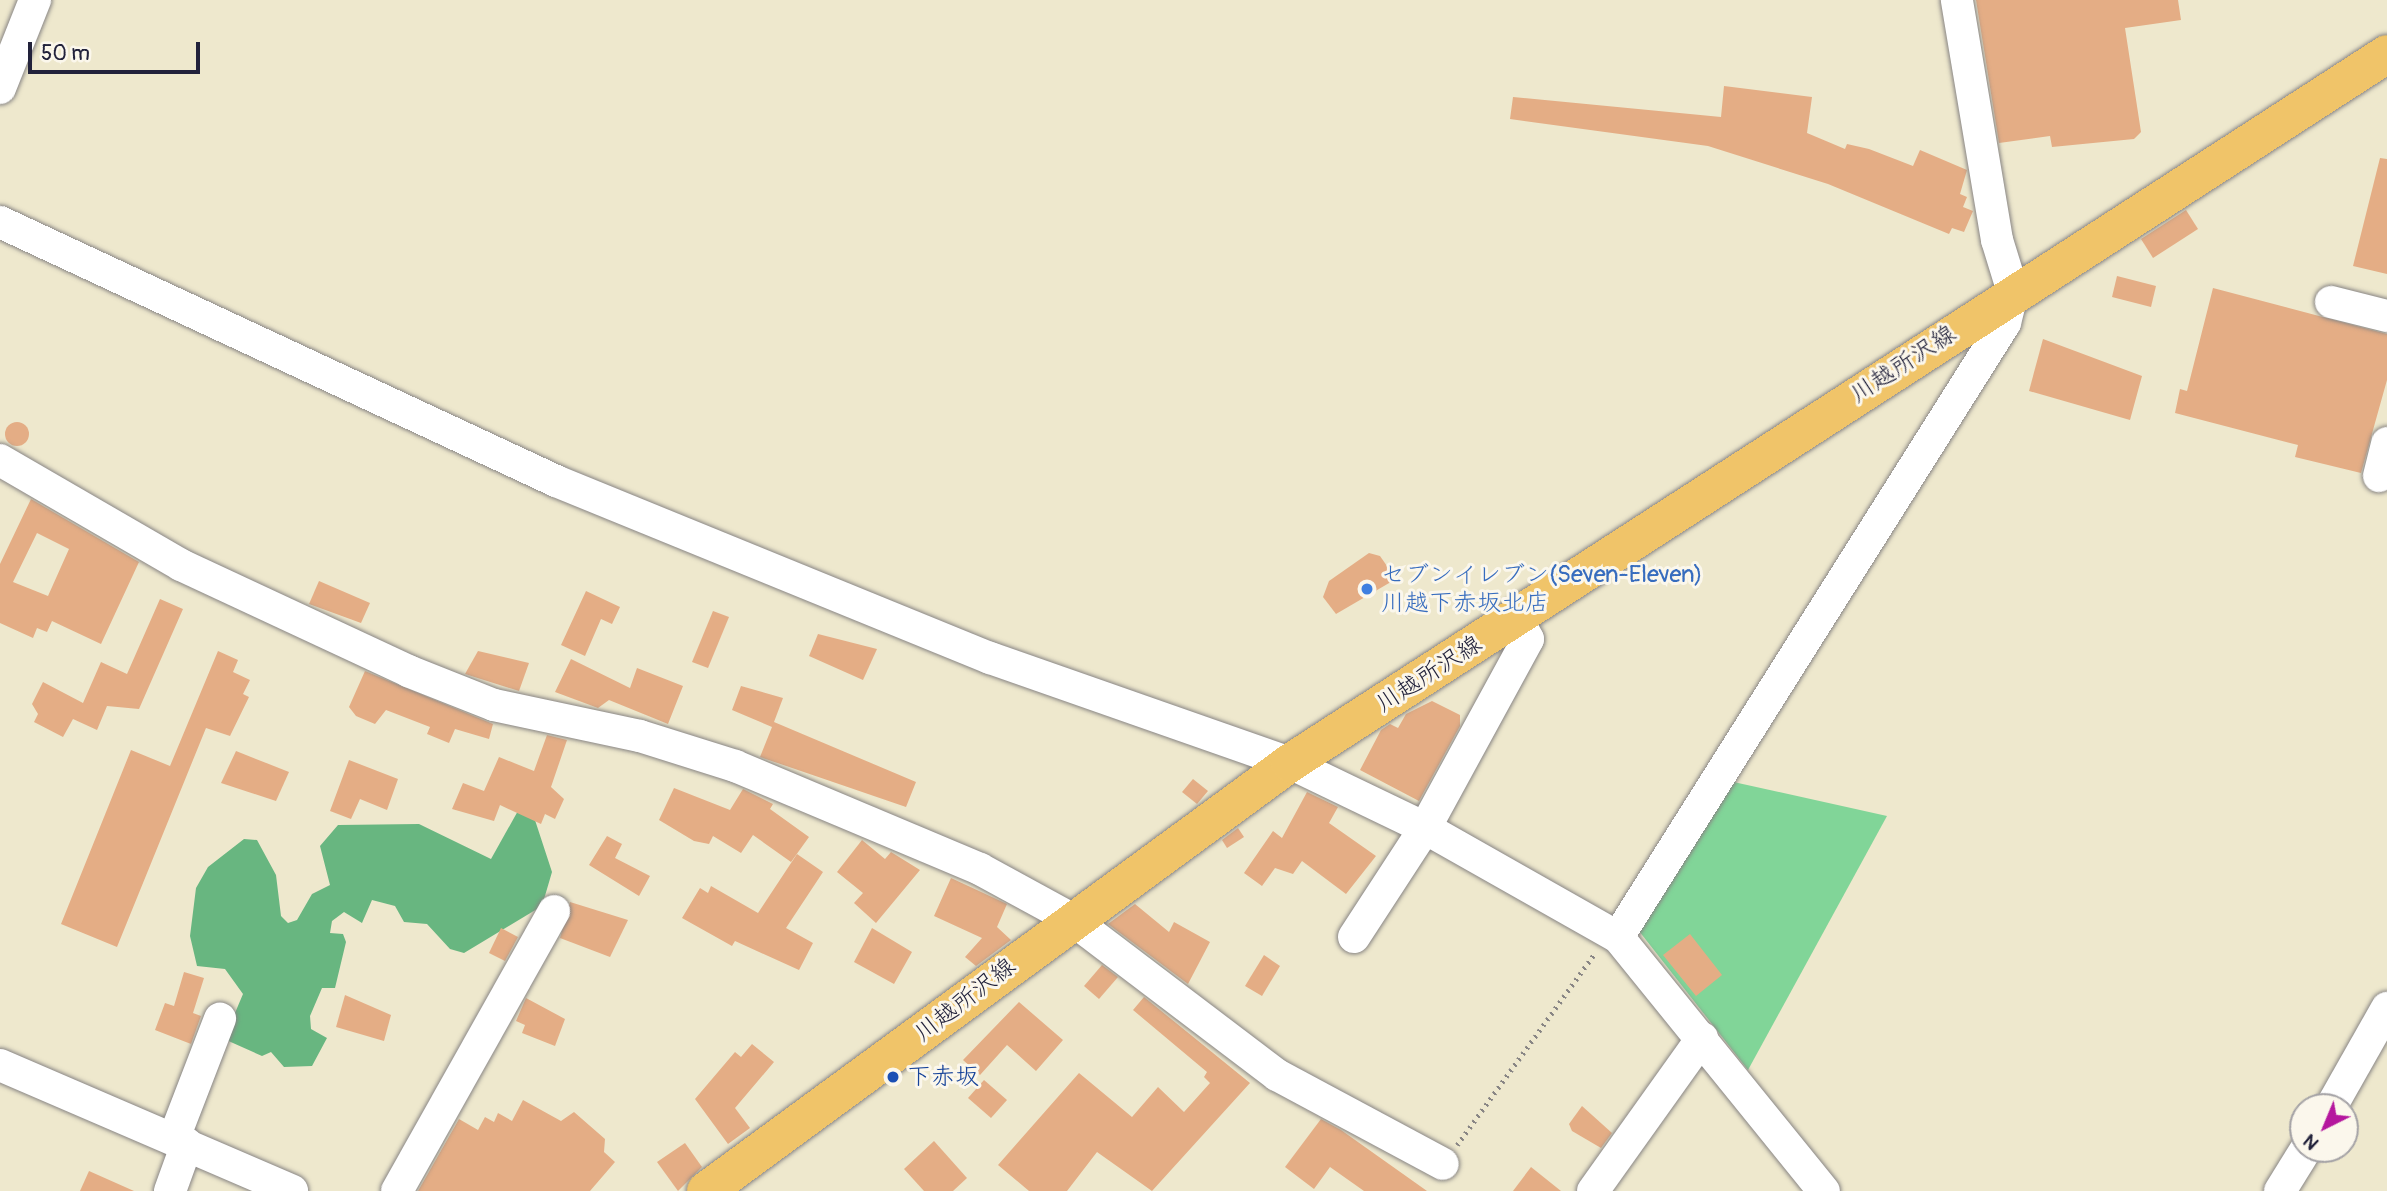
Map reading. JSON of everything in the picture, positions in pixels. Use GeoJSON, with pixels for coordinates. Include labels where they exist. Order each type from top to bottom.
{"type":"FeatureCollection","features":[{"type":"Feature","properties":{"kind":"main road","name":"川越所沢線"},"geometry":{"type":"LineString","coordinates":[[706,1191],[1070,918],[1290,763],[2013,292],[2387,54]]}},
{"type":"Feature","properties":{"kind":"street"},"geometry":{"type":"LineString","coordinates":[[0,88],[35,0]]}},
{"type":"Feature","properties":{"kind":"street"},"geometry":{"type":"LineString","coordinates":[[1614,934],[2006,323],[2013,292],[1997,240],[1957,0]]}},
{"type":"Feature","properties":{"kind":"street"},"geometry":{"type":"LineString","coordinates":[[0,222],[556,481],[990,658],[1290,763],[1426,828],[1614,934],[1702,1038],[1824,1191]]}},
{"type":"Feature","properties":{"kind":"street"},"geometry":{"type":"LineString","coordinates":[[2331,302],[2387,316]]}},
{"type":"Feature","properties":{"kind":"street"},"geometry":{"type":"LineString","coordinates":[[2379,476],[2387,443]]}},
{"type":"Feature","properties":{"kind":"street"},"geometry":{"type":"LineString","coordinates":[[0,460],[181,565],[408,671],[494,705],[640,736],[735,766],[869,819],[1070,918],[1277,1075],[1443,1164]]}},
{"type":"Feature","properties":{"kind":"street"},"geometry":{"type":"LineString","coordinates":[[1354,937],[1426,828],[1528,639],[1516,617]]}},
{"type":"Feature","properties":{"kind":"street"},"geometry":{"type":"LineString","coordinates":[[397,1191],[554,911]]}},
{"type":"Feature","properties":{"kind":"street"},"geometry":{"type":"LineString","coordinates":[[2339,1093],[2387,1008]]}},
{"type":"Feature","properties":{"kind":"street"},"geometry":{"type":"LineString","coordinates":[[170,1191],[181,1141],[220,1019]]}},
{"type":"Feature","properties":{"kind":"street"},"geometry":{"type":"LineString","coordinates":[[1593,1191],[1702,1038]]}},
{"type":"Feature","properties":{"kind":"street"},"geometry":{"type":"LineString","coordinates":[[0,1065],[115,1112],[292,1191]]}},
{"type":"Feature","properties":{"kind":"street"},"geometry":{"type":"LineString","coordinates":[[2280,1191],[2297,1163]]}},
{"type":"Feature","properties":{"kind":"path"},"geometry":{"type":"LineString","coordinates":[[1443,1164],[1614,934]]}},
{"type":"Feature","properties":{"kind":"green space"},"geometry":{"type":"Polygon","coordinates":[[[1729,781],[1887,816],[1748,1070],[1639,931],[1729,781]]]}},
{"type":"Feature","properties":{"kind":"green space"},"geometry":{"type":"Polygon","coordinates":[[[519,809],[534,817],[552,872],[542,906],[464,953],[450,949],[427,924],[404,922],[395,906],[372,900],[362,923],[344,912],[332,921],[330,933],[343,934],[346,942],[335,988],[322,988],[310,1016],[311,1029],[327,1038],[312,1066],[284,1067],[271,1052],[262,1056],[224,1039],[243,994],[225,969],[197,966],[190,936],[196,888],[208,867],[244,839],[257,840],[276,875],[281,916],[288,923],[297,920],[312,894],[330,885],[320,846],[338,825],[419,824],[491,859],[519,809]]]}},
{"type":"Feature","properties":{"kind":"building"},"geometry":{"type":"Polygon","coordinates":[[[1976,0],[2178,0],[2181,20],[2125,28],[2141,132],[2134,139],[2052,147],[2050,136],[1999,143],[1976,0]]]}},
{"type":"Feature","properties":{"kind":"building"},"geometry":{"type":"Polygon","coordinates":[[[1724,86],[1812,97],[1807,133],[1845,149],[1847,144],[1869,149],[1913,166],[1920,150],[1967,170],[1960,194],[1967,197],[1963,207],[1973,211],[1964,232],[1952,228],[1949,234],[1828,184],[1708,146],[1510,119],[1513,97],[1721,117],[1724,86]]]}},
{"type":"Feature","properties":{"kind":"building"},"geometry":{"type":"Polygon","coordinates":[[[2380,158],[2387,159],[2387,274],[2353,266],[2380,158]]]}},
{"type":"Feature","properties":{"kind":"building"},"geometry":{"type":"Polygon","coordinates":[[[2186,210],[2198,229],[2153,258],[2141,239],[2186,210]]]}},
{"type":"Feature","properties":{"kind":"building"},"geometry":{"type":"Polygon","coordinates":[[[2117,276],[2156,286],[2151,307],[2112,297],[2117,276]]]}},
{"type":"Feature","properties":{"kind":"building"},"geometry":{"type":"Polygon","coordinates":[[[2213,288],[2387,334],[2387,380],[2361,473],[2295,457],[2298,445],[2175,413],[2180,389],[2187,391],[2213,288]]]}},
{"type":"Feature","properties":{"kind":"building"},"geometry":{"type":"Polygon","coordinates":[[[2043,339],[2142,376],[2130,420],[2029,391],[2043,339]]]}},
{"type":"Feature","properties":{"kind":"building"},"geometry":{"type":"Polygon","coordinates":[[[17,422],[28,429],[29,434],[22,445],[17,446],[6,439],[5,434],[12,423],[17,422]]]}},
{"type":"Feature","properties":{"kind":"building"},"geometry":{"type":"Polygon","coordinates":[[[31,499],[139,562],[101,644],[52,621],[47,632],[37,628],[33,638],[0,623],[0,564],[31,499]],[[37,533],[13,582],[48,596],[69,549],[37,533]]]}},
{"type":"Feature","properties":{"kind":"building"},"geometry":{"type":"Polygon","coordinates":[[[1369,553],[1380,556],[1396,579],[1336,614],[1323,597],[1329,581],[1369,553]]]}},
{"type":"Feature","properties":{"kind":"building"},"geometry":{"type":"Polygon","coordinates":[[[319,581],[370,603],[361,623],[309,604],[319,581]]]}},
{"type":"Feature","properties":{"kind":"building"},"geometry":{"type":"Polygon","coordinates":[[[586,591],[620,607],[612,624],[601,619],[585,656],[561,645],[586,591]]]}},
{"type":"Feature","properties":{"kind":"building"},"geometry":{"type":"Polygon","coordinates":[[[160,599],[183,609],[139,709],[107,706],[97,730],[73,719],[63,737],[34,722],[38,714],[32,704],[43,682],[83,703],[101,662],[127,674],[160,599]]]}},
{"type":"Feature","properties":{"kind":"building"},"geometry":{"type":"Polygon","coordinates":[[[713,611],[729,617],[708,668],[692,662],[713,611]]]}},
{"type":"Feature","properties":{"kind":"building"},"geometry":{"type":"Polygon","coordinates":[[[818,634],[877,649],[863,680],[809,656],[818,634]]]}},
{"type":"Feature","properties":{"kind":"building"},"geometry":{"type":"Polygon","coordinates":[[[218,651],[238,660],[233,672],[250,680],[243,694],[249,697],[230,736],[206,728],[117,947],[61,924],[131,750],[170,766],[218,651]]]}},
{"type":"Feature","properties":{"kind":"building"},"geometry":{"type":"Polygon","coordinates":[[[478,651],[529,663],[519,691],[465,674],[478,651]]]}},
{"type":"Feature","properties":{"kind":"building"},"geometry":{"type":"Polygon","coordinates":[[[571,659],[630,688],[637,668],[683,686],[668,724],[609,700],[598,708],[555,692],[571,659]]]}},
{"type":"Feature","properties":{"kind":"building"},"geometry":{"type":"Polygon","coordinates":[[[365,671],[493,724],[489,739],[455,729],[449,743],[427,734],[430,727],[386,710],[375,724],[356,716],[349,707],[365,671]]]}},
{"type":"Feature","properties":{"kind":"building"},"geometry":{"type":"Polygon","coordinates":[[[741,686],[783,698],[774,722],[916,782],[906,807],[760,757],[772,727],[732,710],[741,686]]]}},
{"type":"Feature","properties":{"kind":"building"},"geometry":{"type":"Polygon","coordinates":[[[1432,701],[1460,715],[1460,726],[1419,801],[1360,770],[1381,730],[1390,724],[1398,728],[1406,714],[1432,701]]]}},
{"type":"Feature","properties":{"kind":"building"},"geometry":{"type":"Polygon","coordinates":[[[547,735],[567,740],[551,787],[564,799],[555,819],[545,814],[541,824],[500,805],[494,821],[452,809],[463,783],[484,791],[499,757],[534,771],[547,735]]]}},
{"type":"Feature","properties":{"kind":"building"},"geometry":{"type":"Polygon","coordinates":[[[236,751],[289,772],[276,801],[221,783],[236,751]]]}},
{"type":"Feature","properties":{"kind":"building"},"geometry":{"type":"Polygon","coordinates":[[[349,760],[398,779],[387,810],[360,799],[351,819],[330,811],[349,760]]]}},
{"type":"Feature","properties":{"kind":"building"},"geometry":{"type":"Polygon","coordinates":[[[1193,779],[1208,791],[1197,804],[1182,792],[1193,779]]]}},
{"type":"Feature","properties":{"kind":"building"},"geometry":{"type":"Polygon","coordinates":[[[674,788],[730,810],[743,789],[773,804],[770,809],[809,837],[791,862],[753,835],[741,853],[713,836],[709,844],[694,841],[659,820],[674,788]]]}},
{"type":"Feature","properties":{"kind":"building"},"geometry":{"type":"Polygon","coordinates":[[[1307,792],[1338,807],[1329,823],[1376,856],[1346,894],[1302,861],[1293,874],[1275,868],[1262,886],[1244,873],[1273,831],[1282,838],[1307,792]]]}},
{"type":"Feature","properties":{"kind":"building"},"geometry":{"type":"Polygon","coordinates":[[[1238,828],[1244,837],[1227,848],[1222,840],[1238,828]]]}},
{"type":"Feature","properties":{"kind":"building"},"geometry":{"type":"Polygon","coordinates":[[[607,836],[622,844],[615,858],[650,876],[639,896],[589,865],[607,836]]]}},
{"type":"Feature","properties":{"kind":"building"},"geometry":{"type":"Polygon","coordinates":[[[862,840],[885,859],[891,852],[920,870],[876,923],[854,903],[863,893],[837,872],[862,840]]]}},
{"type":"Feature","properties":{"kind":"building"},"geometry":{"type":"Polygon","coordinates":[[[797,854],[823,872],[786,928],[813,943],[799,970],[735,941],[732,946],[682,918],[700,888],[708,893],[711,886],[758,913],[797,854]]]}},
{"type":"Feature","properties":{"kind":"building"},"geometry":{"type":"Polygon","coordinates":[[[951,878],[1007,904],[997,927],[1011,940],[976,966],[965,957],[982,938],[934,916],[951,878]]]}},
{"type":"Feature","properties":{"kind":"building"},"geometry":{"type":"Polygon","coordinates":[[[570,902],[628,920],[610,957],[560,938],[570,902]]]}},
{"type":"Feature","properties":{"kind":"building"},"geometry":{"type":"Polygon","coordinates":[[[1135,904],[1169,932],[1174,922],[1210,942],[1188,984],[1108,924],[1135,904]]]}},
{"type":"Feature","properties":{"kind":"building"},"geometry":{"type":"Polygon","coordinates":[[[501,928],[518,937],[505,961],[489,953],[501,928]]]}},
{"type":"Feature","properties":{"kind":"building"},"geometry":{"type":"Polygon","coordinates":[[[872,928],[912,952],[894,984],[854,962],[872,928]]]}},
{"type":"Feature","properties":{"kind":"building"},"geometry":{"type":"Polygon","coordinates":[[[1690,934],[1722,975],[1696,996],[1663,955],[1690,934]]]}},
{"type":"Feature","properties":{"kind":"building"},"geometry":{"type":"Polygon","coordinates":[[[1264,955],[1280,966],[1262,996],[1245,986],[1264,955]]]}},
{"type":"Feature","properties":{"kind":"building"},"geometry":{"type":"Polygon","coordinates":[[[1102,965],[1118,977],[1099,999],[1084,986],[1102,965]]]}},
{"type":"Feature","properties":{"kind":"building"},"geometry":{"type":"Polygon","coordinates":[[[184,972],[204,978],[193,1013],[201,1016],[191,1044],[155,1030],[165,1003],[174,1006],[184,972]]]}},
{"type":"Feature","properties":{"kind":"building"},"geometry":{"type":"Polygon","coordinates":[[[345,995],[391,1015],[384,1041],[336,1027],[345,995]]]}},
{"type":"Feature","properties":{"kind":"building"},"geometry":{"type":"Polygon","coordinates":[[[1144,997],[1250,1083],[1152,1191],[1097,1152],[1067,1191],[1029,1191],[998,1165],[1079,1073],[1132,1117],[1158,1087],[1184,1112],[1210,1083],[1204,1077],[1207,1072],[1133,1010],[1144,997]]]}},
{"type":"Feature","properties":{"kind":"building"},"geometry":{"type":"Polygon","coordinates":[[[526,998],[565,1019],[555,1046],[522,1033],[525,1025],[516,1021],[526,998]]]}},
{"type":"Feature","properties":{"kind":"building"},"geometry":{"type":"Polygon","coordinates":[[[1019,1002],[1063,1040],[1036,1071],[1007,1045],[980,1075],[963,1060],[1019,1002]]]}},
{"type":"Feature","properties":{"kind":"building"},"geometry":{"type":"Polygon","coordinates":[[[752,1044],[774,1062],[735,1108],[750,1128],[728,1144],[695,1099],[735,1052],[741,1057],[752,1044]]]}},
{"type":"Feature","properties":{"kind":"building"},"geometry":{"type":"Polygon","coordinates":[[[984,1080],[1007,1100],[991,1118],[968,1098],[984,1080]]]}},
{"type":"Feature","properties":{"kind":"building"},"geometry":{"type":"Polygon","coordinates":[[[523,1100],[561,1121],[574,1112],[605,1139],[604,1152],[615,1162],[590,1191],[418,1191],[459,1119],[478,1130],[485,1117],[494,1122],[498,1113],[512,1121],[523,1100]]]}},
{"type":"Feature","properties":{"kind":"building"},"geometry":{"type":"Polygon","coordinates":[[[1582,1106],[1612,1133],[1601,1148],[1572,1131],[1569,1124],[1582,1106]]]}},
{"type":"Feature","properties":{"kind":"building"},"geometry":{"type":"Polygon","coordinates":[[[1321,1119],[1341,1130],[1427,1191],[1364,1191],[1330,1167],[1314,1189],[1285,1167],[1321,1119]]]}},
{"type":"Feature","properties":{"kind":"building"},"geometry":{"type":"Polygon","coordinates":[[[934,1141],[967,1178],[953,1191],[924,1191],[904,1169],[934,1141]]]}},
{"type":"Feature","properties":{"kind":"building"},"geometry":{"type":"Polygon","coordinates":[[[685,1143],[702,1167],[678,1191],[657,1162],[685,1143]]]}},
{"type":"Feature","properties":{"kind":"building"},"geometry":{"type":"Polygon","coordinates":[[[1531,1167],[1561,1191],[1513,1191],[1531,1167]]]}},
{"type":"Feature","properties":{"kind":"building"},"geometry":{"type":"Polygon","coordinates":[[[89,1171],[134,1191],[80,1191],[89,1171]]]}},
{"type":"Feature","properties":{"kind":"place","name":"セブンイレブン(Seven-Eleven) 川越下赤坂北店"},"geometry":{"type":"Point","coordinates":[1367,589]}},
{"type":"Feature","properties":{"kind":"place","name":"下赤坂"},"geometry":{"type":"Point","coordinates":[893,1077]}}]}
